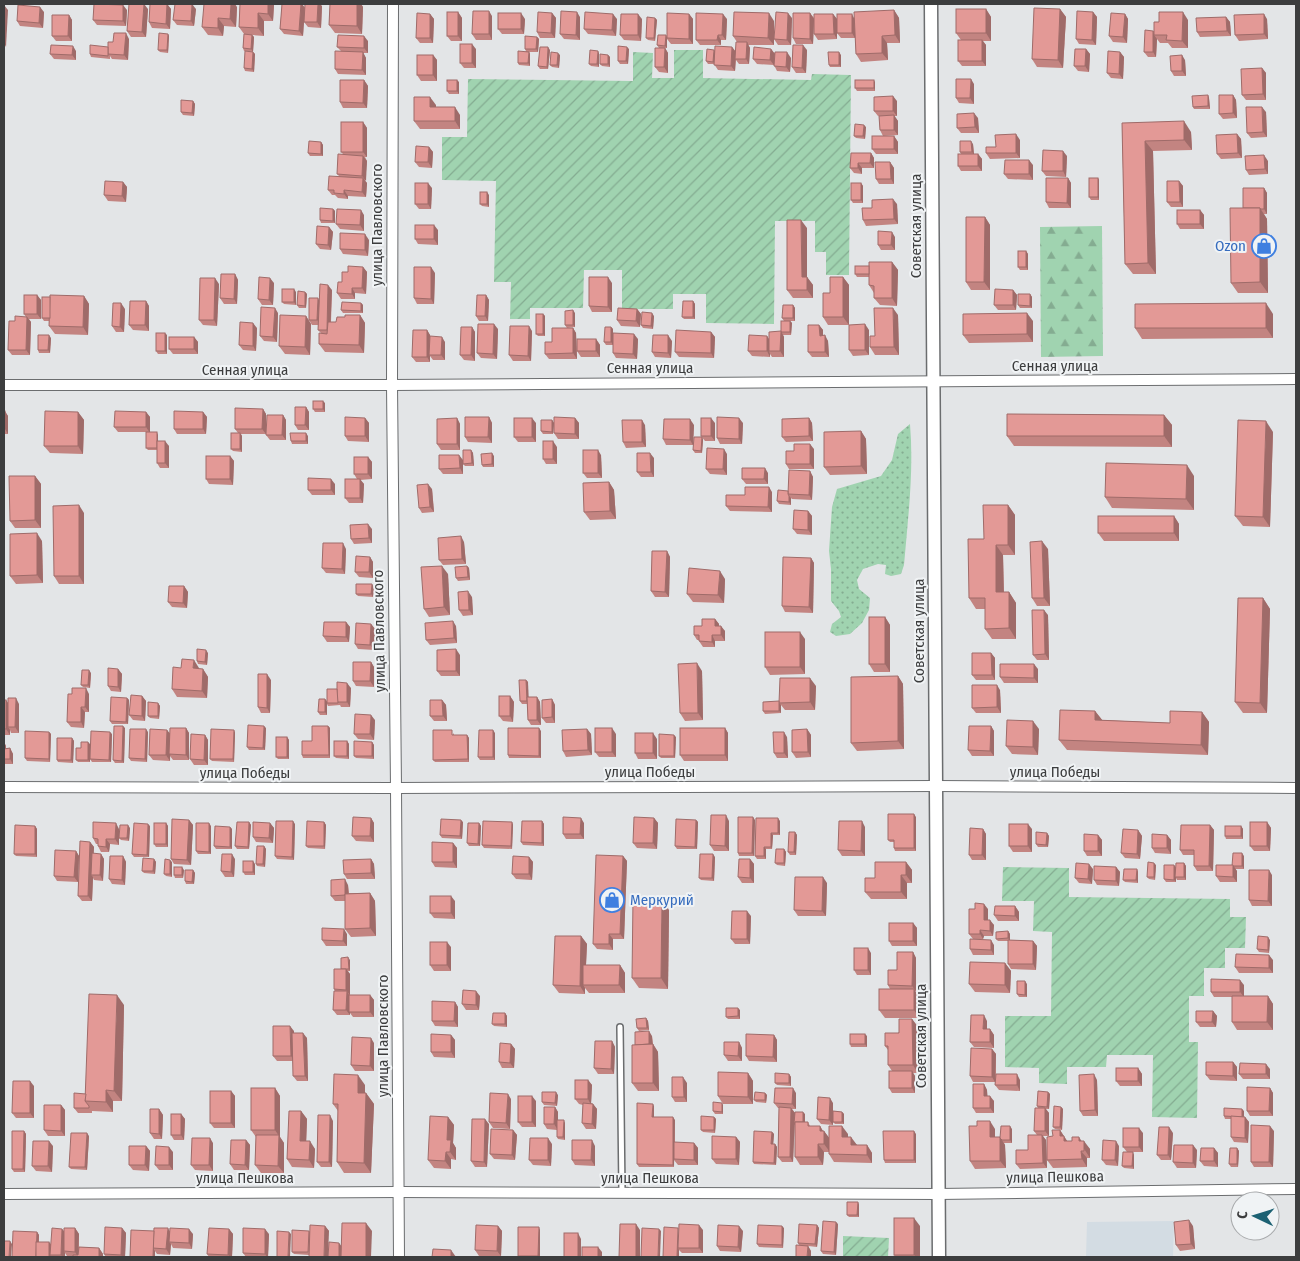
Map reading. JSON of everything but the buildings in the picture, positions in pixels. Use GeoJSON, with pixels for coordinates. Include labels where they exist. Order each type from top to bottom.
{"type":"FeatureCollection","features":[{"type":"Feature","properties":{"kind":"street","name":"улица Павловского"},"geometry":{"type":"LineString","coordinates":[[392,4],[392,385],[399,1257]]}},
{"type":"Feature","properties":{"kind":"street","name":"Советская улица"},"geometry":{"type":"LineString","coordinates":[[931,4],[939,1257]]}},
{"type":"Feature","properties":{"kind":"street","name":"Сенная улица"},"geometry":{"type":"LineString","coordinates":[[4,386],[1296,380]]}},
{"type":"Feature","properties":{"kind":"street","name":"улица Победы"},"geometry":{"type":"LineString","coordinates":[[4,787],[936,786],[1296,788]]}},
{"type":"Feature","properties":{"kind":"street","name":"улица Пешкова"},"geometry":{"type":"LineString","coordinates":[[4,1194],[399,1192],[938,1194],[1296,1189]]}},
{"type":"Feature","properties":{"kind":"lane"},"geometry":{"type":"LineString","coordinates":[[620,1027],[622,1193]]}},
{"type":"Feature","properties":{"kind":"shaded area"},"geometry":{"type":"Polygon","coordinates":[[[1174,1221],[1173,1257],[1086,1257],[1087,1222],[1174,1221]]]}},
{"type":"Feature","properties":{"kind":"green space"},"geometry":{"type":"Polygon","coordinates":[[[674,50],[703,50],[703,78],[811,80],[812,74],[851,75],[849,275],[826,275],[826,252],[815,252],[815,221],[775,221],[774,324],[706,323],[706,294],[673,294],[673,309],[622,309],[622,270],[584,270],[583,308],[530,308],[530,319],[510,319],[511,282],[494,282],[496,181],[442,180],[442,137],[467,137],[468,79],[633,81],[633,52],[653,53],[652,78],[674,78],[674,50]]]}},
{"type":"Feature","properties":{"kind":"green space"},"geometry":{"type":"Polygon","coordinates":[[[1102,226],[1103,356],[1041,357],[1040,227],[1102,226]]]}},
{"type":"Feature","properties":{"kind":"green space"},"geometry":{"type":"Polygon","coordinates":[[[910,424],[910,494],[904,565],[901,574],[891,576],[885,574],[886,565],[878,564],[863,569],[857,580],[859,589],[870,598],[869,610],[862,623],[850,634],[836,636],[830,632],[832,624],[841,617],[831,601],[829,551],[832,507],[837,489],[881,476],[892,460],[898,434],[910,424]]]}},
{"type":"Feature","properties":{"kind":"green space"},"geometry":{"type":"Polygon","coordinates":[[[1003,867],[1069,868],[1069,897],[1230,899],[1230,917],[1246,917],[1245,948],[1225,948],[1225,968],[1204,968],[1204,996],[1189,996],[1189,1042],[1198,1042],[1197,1118],[1152,1117],[1153,1055],[1107,1055],[1106,1067],[1067,1067],[1067,1084],[1039,1083],[1039,1068],[1005,1067],[1005,1016],[1051,1016],[1052,932],[1033,931],[1034,901],[1002,901],[1003,867]]]}},
{"type":"Feature","properties":{"kind":"green space"},"geometry":{"type":"Polygon","coordinates":[[[843,1236],[889,1238],[888,1257],[843,1257],[843,1236]]]}},
{"type":"Feature","properties":{"kind":"place","name":"Ozon"},"geometry":{"type":"Point","coordinates":[1264,246]}},
{"type":"Feature","properties":{"kind":"place","name":"Меркурий"},"geometry":{"type":"Point","coordinates":[612,900]}}]}
